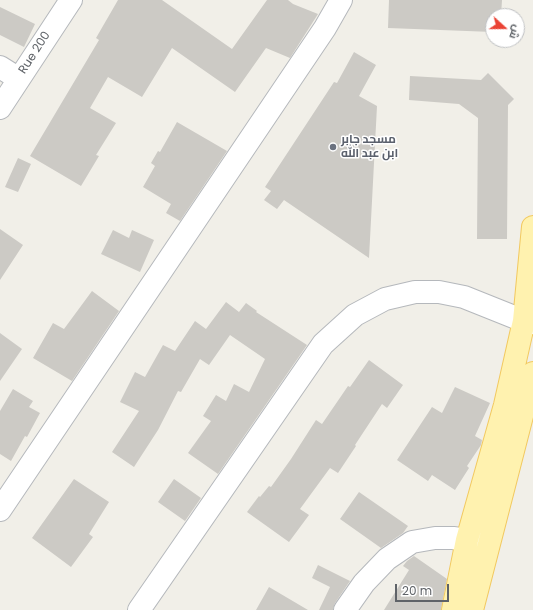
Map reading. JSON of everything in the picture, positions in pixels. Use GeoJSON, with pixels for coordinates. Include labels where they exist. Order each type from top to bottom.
{"type":"FeatureCollection","features":[{"type":"Feature","properties":{"kind":"main road"},"geometry":{"type":"LineString","coordinates":[[453,610],[468,540],[528,322],[533,227]]}},
{"type":"Feature","properties":{"kind":"main road"},"geometry":{"type":"LineString","coordinates":[[472,610],[488,547],[528,412],[533,373]]}},
{"type":"Feature","properties":{"kind":"street","name":"Rue 200"},"geometry":{"type":"LineString","coordinates":[[0,108],[71,0]]}},
{"type":"Feature","properties":{"kind":"street"},"geometry":{"type":"LineString","coordinates":[[0,510],[321,34],[341,0]]}},
{"type":"Feature","properties":{"kind":"street"},"geometry":{"type":"LineString","coordinates":[[0,66],[19,79]]}},
{"type":"Feature","properties":{"kind":"street"},"geometry":{"type":"LineString","coordinates":[[139,610],[323,344],[354,315],[384,299],[415,292],[439,292],[464,297],[528,322]]}},
{"type":"Feature","properties":{"kind":"street"},"geometry":{"type":"LineString","coordinates":[[345,610],[364,583],[387,559],[412,542],[435,538],[453,538],[468,540],[488,547]]}},
{"type":"Feature","properties":{"kind":"building"},"geometry":{"type":"Polygon","coordinates":[[[118,0],[162,0],[232,49],[267,0],[288,0],[293,4],[318,14],[290,58],[266,48],[235,92],[172,48],[142,97],[108,77],[90,108],[116,123],[96,155],[99,156],[81,186],[30,156],[99,40],[96,38],[118,0]]]}},
{"type":"Feature","properties":{"kind":"building"},"geometry":{"type":"Polygon","coordinates":[[[389,0],[502,0],[502,8],[485,8],[485,32],[388,28],[389,0]]]}},
{"type":"Feature","properties":{"kind":"building"},"geometry":{"type":"Polygon","coordinates":[[[0,7],[35,24],[24,47],[0,35],[0,7]]]}},
{"type":"Feature","properties":{"kind":"building","name":"مسجد جابر ابن عبد الله"},"geometry":{"type":"Polygon","coordinates":[[[354,52],[376,65],[359,96],[377,106],[369,258],[284,200],[277,209],[264,200],[271,191],[265,187],[334,82],[337,83],[354,52]]]}},
{"type":"Feature","properties":{"kind":"building"},"geometry":{"type":"Polygon","coordinates":[[[488,73],[514,99],[508,105],[507,239],[477,239],[478,118],[459,104],[409,100],[410,76],[481,80],[488,73]]]}},
{"type":"Feature","properties":{"kind":"building"},"geometry":{"type":"Polygon","coordinates":[[[177,122],[227,151],[180,221],[166,213],[171,204],[143,187],[155,166],[151,163],[158,151],[160,152],[177,122]]]}},
{"type":"Feature","properties":{"kind":"building"},"geometry":{"type":"Polygon","coordinates":[[[18,158],[31,164],[18,192],[5,187],[18,158]]]}},
{"type":"Feature","properties":{"kind":"building"},"geometry":{"type":"Polygon","coordinates":[[[0,229],[23,245],[0,280],[0,229]]]}},
{"type":"Feature","properties":{"kind":"building"},"geometry":{"type":"Polygon","coordinates":[[[113,230],[129,238],[132,230],[154,240],[140,272],[101,254],[113,230]]]}},
{"type":"Feature","properties":{"kind":"building"},"geometry":{"type":"Polygon","coordinates":[[[92,291],[119,311],[72,381],[33,358],[53,323],[64,329],[92,291]]]}},
{"type":"Feature","properties":{"kind":"building"},"geometry":{"type":"Polygon","coordinates":[[[226,302],[239,312],[246,303],[257,311],[256,312],[307,345],[218,474],[188,453],[211,421],[203,416],[216,395],[226,401],[234,384],[249,392],[265,359],[230,335],[209,365],[200,359],[181,392],[178,391],[158,430],[134,467],[112,452],[139,411],[120,402],[135,372],[145,377],[163,345],[175,351],[195,321],[206,329],[226,302]]]}},
{"type":"Feature","properties":{"kind":"building"},"geometry":{"type":"Polygon","coordinates":[[[0,333],[22,349],[0,381],[0,333]]]}},
{"type":"Feature","properties":{"kind":"building"},"geometry":{"type":"Polygon","coordinates":[[[369,360],[403,385],[387,408],[382,404],[338,473],[330,468],[300,509],[309,515],[289,542],[247,512],[259,496],[260,497],[269,486],[271,487],[316,420],[322,424],[348,386],[350,387],[369,360]]]}},
{"type":"Feature","properties":{"kind":"building"},"geometry":{"type":"Polygon","coordinates":[[[455,387],[490,403],[475,436],[482,440],[481,445],[467,466],[469,468],[455,490],[432,475],[428,481],[397,460],[432,407],[442,413],[455,387]]]}},
{"type":"Feature","properties":{"kind":"building"},"geometry":{"type":"Polygon","coordinates":[[[13,389],[33,401],[29,407],[40,413],[27,437],[25,436],[11,461],[0,454],[0,411],[13,389]]]}},
{"type":"Feature","properties":{"kind":"building"},"geometry":{"type":"Polygon","coordinates":[[[74,479],[109,502],[89,534],[93,537],[71,567],[32,538],[74,479]]]}},
{"type":"Feature","properties":{"kind":"building"},"geometry":{"type":"Polygon","coordinates":[[[174,479],[201,498],[185,521],[158,502],[174,479]]]}},
{"type":"Feature","properties":{"kind":"building"},"geometry":{"type":"Polygon","coordinates":[[[359,492],[408,526],[403,533],[381,548],[340,519],[359,492]]]}},
{"type":"Feature","properties":{"kind":"building"},"geometry":{"type":"Polygon","coordinates":[[[414,556],[447,579],[441,610],[384,610],[409,570],[403,566],[414,556]]]}},
{"type":"Feature","properties":{"kind":"building"},"geometry":{"type":"Polygon","coordinates":[[[318,565],[350,581],[335,603],[333,610],[319,610],[330,587],[312,578],[318,565]]]}},
{"type":"Feature","properties":{"kind":"building"},"geometry":{"type":"Polygon","coordinates":[[[269,587],[308,610],[256,610],[269,587]]]}},
{"type":"Feature","properties":{"kind":"place","name":"مسجد جابر ابن عبد الله"},"geometry":{"type":"Point","coordinates":[333,147]}}]}
